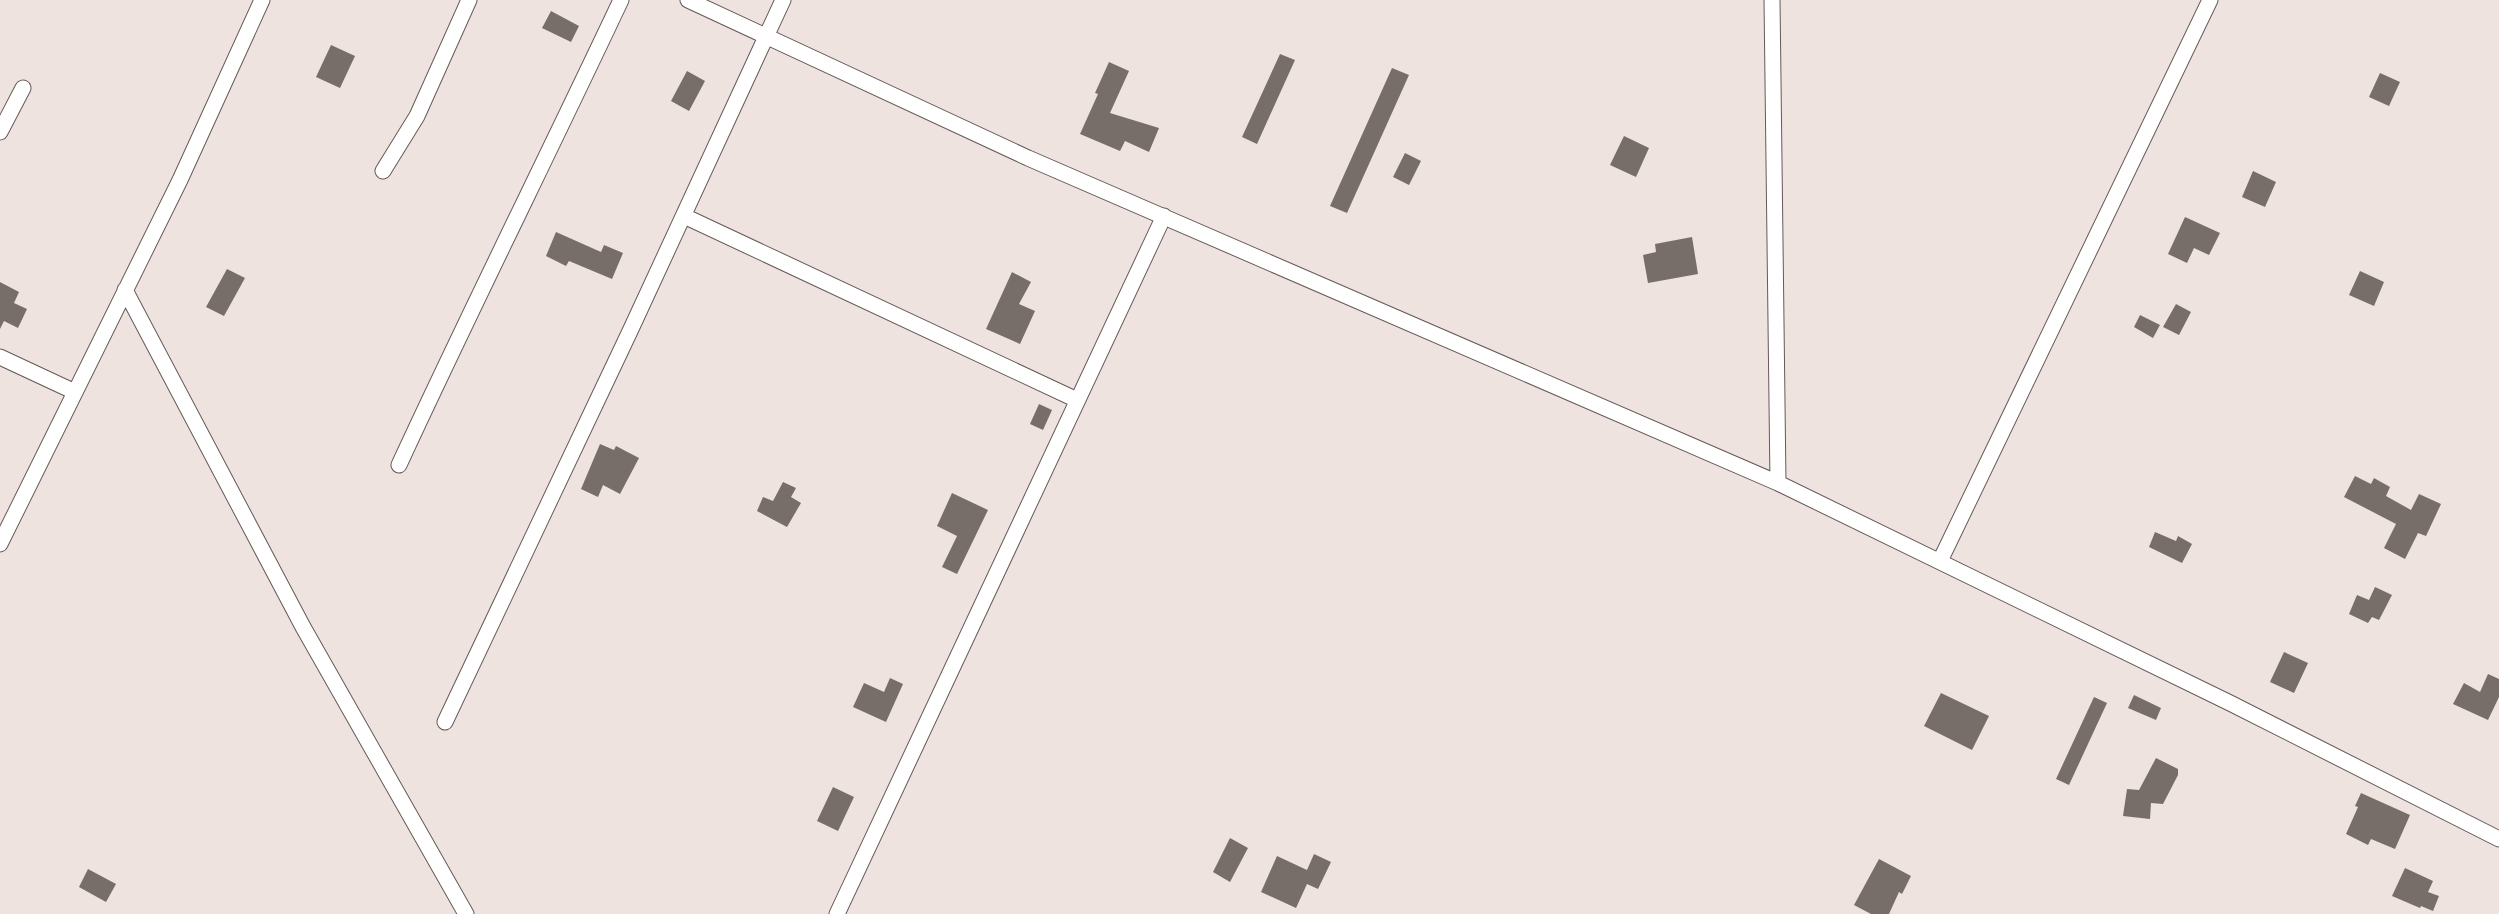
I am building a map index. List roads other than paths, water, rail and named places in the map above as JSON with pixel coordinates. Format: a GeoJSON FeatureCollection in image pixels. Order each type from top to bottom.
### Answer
{"type":"FeatureCollection","features":[{"type":"Feature","properties":{"kind":"street"},"geometry":{"type":"LineString","coordinates":[[0,544],[180,180],[262,0]]}},
{"type":"Feature","properties":{"kind":"street"},"geometry":{"type":"LineString","coordinates":[[383,171],[417,116],[469,0]]}},
{"type":"Feature","properties":{"kind":"street"},"geometry":{"type":"LineString","coordinates":[[399,465],[466,319],[553,144],[621,0]]}},
{"type":"Feature","properties":{"kind":"street"},"geometry":{"type":"LineString","coordinates":[[688,0],[1028,158],[1778,483],[2230,703],[2499,838]]}},
{"type":"Feature","properties":{"kind":"street"},"geometry":{"type":"LineString","coordinates":[[445,722],[684,216],[783,0]]}},
{"type":"Feature","properties":{"kind":"street"},"geometry":{"type":"LineString","coordinates":[[1772,0],[1778,483]]}},
{"type":"Feature","properties":{"kind":"street"},"geometry":{"type":"LineString","coordinates":[[1940,561],[2210,0]]}},
{"type":"Feature","properties":{"kind":"street"},"geometry":{"type":"LineString","coordinates":[[0,132],[23,88]]}},
{"type":"Feature","properties":{"kind":"street"},"geometry":{"type":"LineString","coordinates":[[684,216],[1078,400]]}},
{"type":"Feature","properties":{"kind":"street"},"geometry":{"type":"LineString","coordinates":[[837,914],[1164,216]]}},
{"type":"Feature","properties":{"kind":"street"},"geometry":{"type":"LineString","coordinates":[[125,290],[303,627],[466,914]]}},
{"type":"Feature","properties":{"kind":"street"},"geometry":{"type":"LineString","coordinates":[[0,357],[75,392]]}}]}
